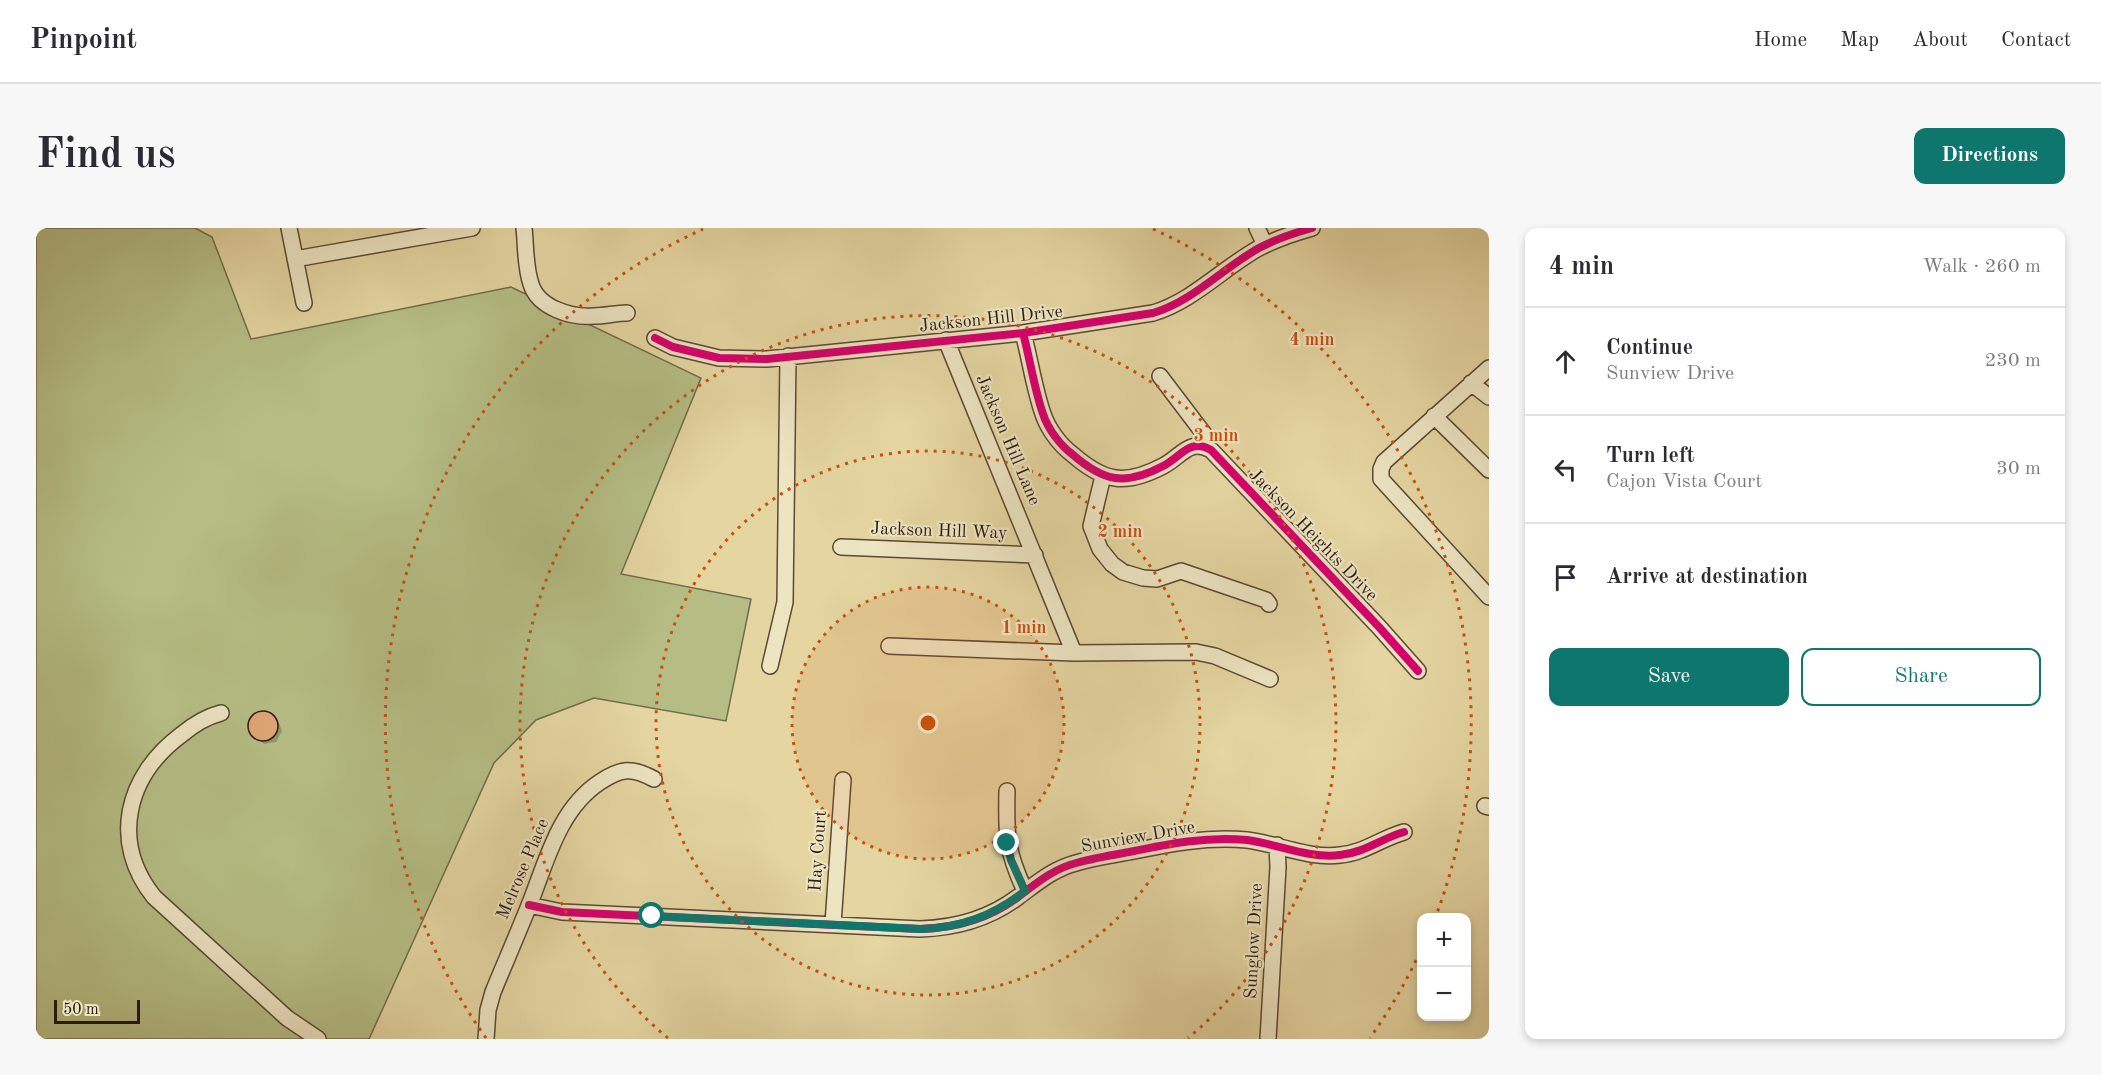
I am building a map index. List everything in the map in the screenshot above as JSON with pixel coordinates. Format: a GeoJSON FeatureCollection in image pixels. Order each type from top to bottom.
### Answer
{"type":"FeatureCollection","features":[{"type":"Feature","properties":{"kind":"street"},"geometry":{"type":"LineString","coordinates":[[289,228],[304,303]]}},
{"type":"Feature","properties":{"kind":"street"},"geometry":{"type":"LineString","coordinates":[[295,259],[472,228]]}},
{"type":"Feature","properties":{"kind":"street"},"geometry":{"type":"LineString","coordinates":[[524,228],[531,287],[540,300],[553,308],[571,314],[594,317],[627,312]]}},
{"type":"Feature","properties":{"kind":"street"},"geometry":{"type":"LineString","coordinates":[[1257,228],[1265,245]]}},
{"type":"Feature","properties":{"kind":"street","name":"Jackson Hill Drive"},"geometry":{"type":"LineString","coordinates":[[655,338],[673,347],[719,358],[767,359],[1023,333],[1153,313],[1170,308],[1265,245],[1312,228]]}},
{"type":"Feature","properties":{"kind":"street"},"geometry":{"type":"LineString","coordinates":[[1023,333],[1043,416],[1062,446],[1090,470],[1103,476],[1123,479],[1143,476],[1166,465],[1190,447],[1202,445],[1204,434],[1160,376]]}},
{"type":"Feature","properties":{"kind":"street","name":"Jackson Hill Lane"},"geometry":{"type":"LineString","coordinates":[[946,340],[1074,653]]}},
{"type":"Feature","properties":{"kind":"street"},"geometry":{"type":"LineString","coordinates":[[770,666],[785,602],[788,357]]}},
{"type":"Feature","properties":{"kind":"street"},"geometry":{"type":"LineString","coordinates":[[1489,368],[1384,462],[1381,469],[1381,479],[1489,597]]}},
{"type":"Feature","properties":{"kind":"street"},"geometry":{"type":"LineString","coordinates":[[1471,383],[1489,397]]}},
{"type":"Feature","properties":{"kind":"street"},"geometry":{"type":"LineString","coordinates":[[1434,416],[1489,470]]}},
{"type":"Feature","properties":{"kind":"street","name":"Jackson Heights Drive"},"geometry":{"type":"LineString","coordinates":[[1202,445],[1211,450],[1418,671]]}},
{"type":"Feature","properties":{"kind":"street"},"geometry":{"type":"LineString","coordinates":[[1103,476],[1091,526],[1100,549],[1112,564],[1123,572],[1143,578],[1157,579],[1181,571],[1266,600],[1269,604]]}},
{"type":"Feature","properties":{"kind":"street","name":"Jackson Hill Way"},"geometry":{"type":"LineString","coordinates":[[841,547],[1035,555]]}},
{"type":"Feature","properties":{"kind":"street"},"geometry":{"type":"LineString","coordinates":[[889,646],[1074,653],[1196,652],[1215,656],[1270,679]]}},
{"type":"Feature","properties":{"kind":"street"},"geometry":{"type":"LineString","coordinates":[[221,712],[204,719],[174,740],[153,761],[144,774],[134,795],[129,820],[130,846],[135,868],[154,897],[184,926],[287,1018],[318,1039]]}},
{"type":"Feature","properties":{"kind":"street","name":"Melrose Place"},"geometry":{"type":"LineString","coordinates":[[486,1039],[488,1010],[493,992],[559,829],[574,805],[592,787],[620,771],[642,772],[654,779]]}},
{"type":"Feature","properties":{"kind":"street","name":"Hay Court"},"geometry":{"type":"LineString","coordinates":[[833,924],[843,780]]}},
{"type":"Feature","properties":{"kind":"street"},"geometry":{"type":"LineString","coordinates":[[1007,791],[1007,843],[1011,860],[1025,891]]}},
{"type":"Feature","properties":{"kind":"street","name":"Sunview Drive"},"geometry":{"type":"LineString","coordinates":[[529,905],[562,912],[920,929],[953,926],[990,914],[1050,874],[1075,863],[1167,844],[1231,839],[1277,845],[1310,854],[1338,855],[1362,850],[1404,832]]}},
{"type":"Feature","properties":{"kind":"street","name":"Sunglow Drive"},"geometry":{"type":"LineString","coordinates":[[1268,1039],[1278,867],[1277,845]]}},
{"type":"Feature","properties":{"kind":"green space"},"geometry":{"type":"Polygon","coordinates":[[[36,228],[195,228],[212,237],[251,339],[511,287],[701,378],[621,574],[751,599],[726,721],[594,698],[536,720],[494,763],[369,1039],[36,1039],[36,228]]]}},
{"type":"Feature","properties":{"kind":"building"},"geometry":{"type":"Polygon","coordinates":[[[263,711],[274,715],[278,726],[274,737],[263,741],[252,737],[248,726],[252,715],[263,711]]]}},
{"type":"Feature","properties":{"kind":"cycle path"},"geometry":{"type":"LineString","coordinates":[[655,338],[673,347],[719,358],[767,359],[1023,333],[1153,313],[1181,301],[1259,248],[1285,236],[1312,228]]}},
{"type":"Feature","properties":{"kind":"cycle path"},"geometry":{"type":"LineString","coordinates":[[1023,333],[1045,420],[1051,431],[1068,450],[1094,470],[1115,478],[1137,477],[1163,466],[1191,447],[1197,446],[1211,450],[1418,671]]}},
{"type":"Feature","properties":{"kind":"cycle path"},"geometry":{"type":"LineString","coordinates":[[529,905],[562,912],[920,929],[946,927],[984,917],[1007,905],[1045,877],[1060,869],[1096,858],[1173,844],[1217,839],[1247,840],[1317,855],[1340,855],[1349,854],[1404,832]]}},
{"type":"Feature","properties":{"kind":"route"},"geometry":{"type":"LineString","coordinates":[[652,916],[920,929],[953,926],[973,921],[996,911],[1025,891],[1011,860],[1007,843]]}}]}
